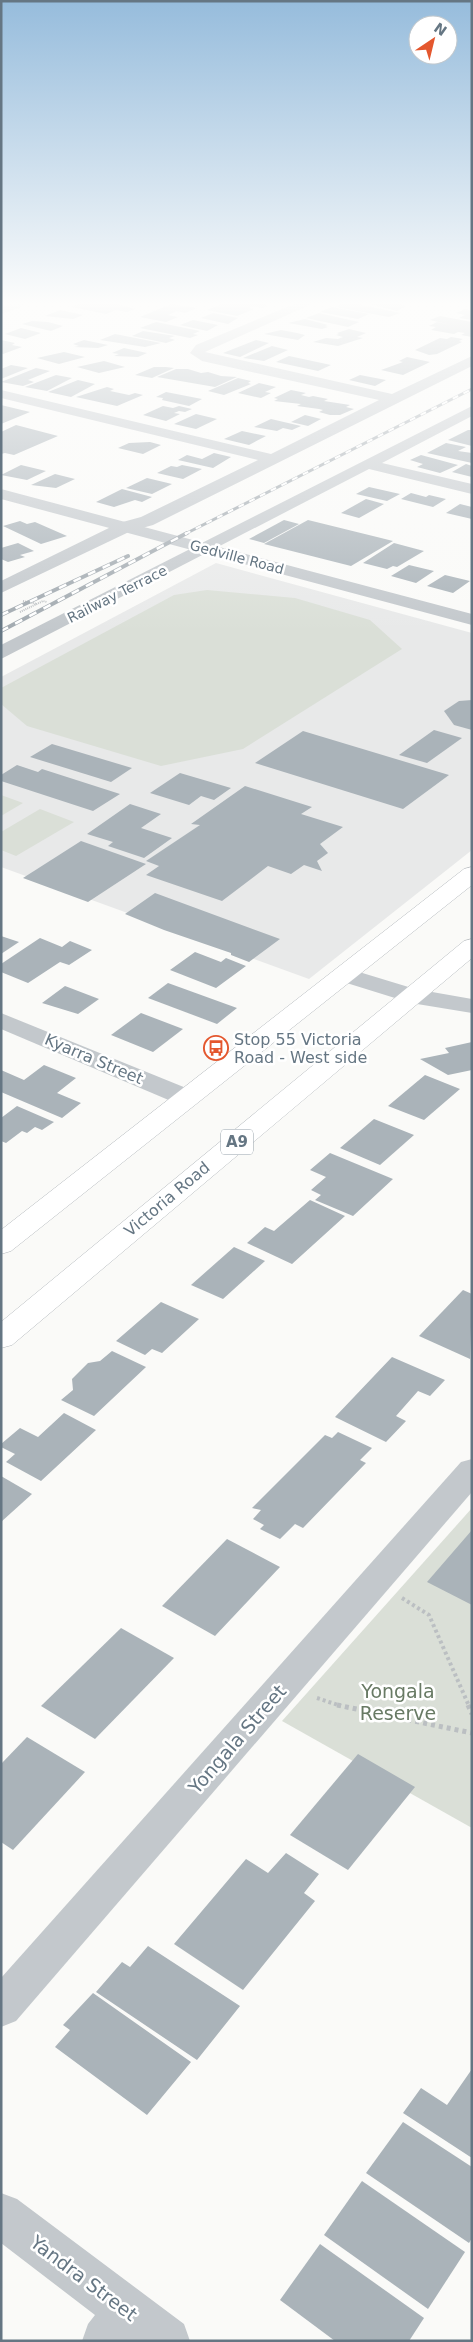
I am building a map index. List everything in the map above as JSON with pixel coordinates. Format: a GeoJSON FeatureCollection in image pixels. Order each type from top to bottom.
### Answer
{"type":"FeatureCollection","features":[{"type":"Feature","properties":{"kind":"highway"},"geometry":{"type":"LineString","coordinates":[[1,1245],[472,874]]}},
{"type":"Feature","properties":{"kind":"highway","name":"Victoria Road"},"geometry":{"type":"LineString","coordinates":[[1,1338],[472,946]]}},
{"type":"Feature","properties":{"kind":"street"},"geometry":{"type":"LineString","coordinates":[[82,413],[274,459]]}},
{"type":"Feature","properties":{"kind":"street"},"geometry":{"type":"LineString","coordinates":[[5,583],[125,527],[143,523],[365,413]]}},
{"type":"Feature","properties":{"kind":"street","name":"Railway Terrace"},"geometry":{"type":"LineString","coordinates":[[1,653],[466,413]]}},
{"type":"Feature","properties":{"kind":"street"},"geometry":{"type":"LineString","coordinates":[[367,464],[472,489]]}},
{"type":"Feature","properties":{"kind":"street","name":"Gedville Road"},"geometry":{"type":"LineString","coordinates":[[1,494],[472,620]]}},
{"type":"Feature","properties":{"kind":"street"},"geometry":{"type":"LineString","coordinates":[[346,975],[411,996],[472,1006]]}},
{"type":"Feature","properties":{"kind":"street","name":"Kyarra Street"},"geometry":{"type":"LineString","coordinates":[[1,1020],[187,1098]]}},
{"type":"Feature","properties":{"kind":"street","name":"Yongala Street"},"geometry":{"type":"LineString","coordinates":[[1,2008],[472,1470]]}},
{"type":"Feature","properties":{"kind":"street","name":"Yandra Street"},"geometry":{"type":"LineString","coordinates":[[1,2215],[116,2326],[167,2341]]}},
{"type":"Feature","properties":{"kind":"path"},"geometry":{"type":"LineString","coordinates":[[395,1594],[429,1614],[472,1714]]}},
{"type":"Feature","properties":{"kind":"path"},"geometry":{"type":"LineString","coordinates":[[315,1697],[350,1710],[472,1733]]}},
{"type":"Feature","properties":{"kind":"shaded area"},"geometry":{"type":"Polygon","coordinates":[[[216,563],[472,633],[472,850],[309,979],[1,867],[1,677],[216,563]]]}},
{"type":"Feature","properties":{"kind":"green space"},"geometry":{"type":"Polygon","coordinates":[[[207,590],[295,598],[370,620],[402,649],[243,749],[161,766],[27,726],[1,704],[1,688],[174,595],[207,590]]]}},
{"type":"Feature","properties":{"kind":"green space"},"geometry":{"type":"Polygon","coordinates":[[[1,795],[23,803],[1,816],[1,795]]]}},
{"type":"Feature","properties":{"kind":"green space"},"geometry":{"type":"Polygon","coordinates":[[[40,809],[74,822],[16,856],[1,850],[1,832],[40,809]]]}},
{"type":"Feature","properties":{"kind":"green space","name":"Yongala Reserve"},"geometry":{"type":"Polygon","coordinates":[[[472,1508],[472,1828],[282,1721],[472,1508]]]}},
{"type":"Feature","properties":{"kind":"building"},"geometry":{"type":"Polygon","coordinates":[[[1,413],[27,413],[1,424],[1,413]]]}},
{"type":"Feature","properties":{"kind":"building"},"geometry":{"type":"Polygon","coordinates":[[[147,413],[180,414],[166,421],[143,415],[147,413]]]}},
{"type":"Feature","properties":{"kind":"building"},"geometry":{"type":"Polygon","coordinates":[[[324,413],[344,413],[340,415],[324,413]]]}},
{"type":"Feature","properties":{"kind":"building"},"geometry":{"type":"Polygon","coordinates":[[[196,414],[217,419],[196,429],[174,424],[196,414]]]}},
{"type":"Feature","properties":{"kind":"building"},"geometry":{"type":"Polygon","coordinates":[[[305,415],[321,419],[308,426],[291,422],[305,415]]]}},
{"type":"Feature","properties":{"kind":"building"},"geometry":{"type":"Polygon","coordinates":[[[271,419],[301,426],[292,430],[283,428],[277,431],[254,427],[271,419]]]}},
{"type":"Feature","properties":{"kind":"building"},"geometry":{"type":"Polygon","coordinates":[[[16,425],[58,436],[14,455],[1,454],[1,432],[16,425]]]}},
{"type":"Feature","properties":{"kind":"building"},"geometry":{"type":"Polygon","coordinates":[[[468,430],[472,430],[472,446],[448,440],[468,430]]]}},
{"type":"Feature","properties":{"kind":"building"},"geometry":{"type":"Polygon","coordinates":[[[242,431],[266,436],[249,445],[224,439],[242,431]]]}},
{"type":"Feature","properties":{"kind":"building"},"geometry":{"type":"Polygon","coordinates":[[[150,442],[161,445],[143,454],[118,448],[129,443],[150,442]]]}},
{"type":"Feature","properties":{"kind":"building"},"geometry":{"type":"Polygon","coordinates":[[[446,443],[466,447],[458,451],[472,453],[472,463],[427,453],[446,443]]]}},
{"type":"Feature","properties":{"kind":"building"},"geometry":{"type":"Polygon","coordinates":[[[214,453],[231,457],[213,468],[178,460],[187,455],[202,459],[214,453]]]}},
{"type":"Feature","properties":{"kind":"building"},"geometry":{"type":"Polygon","coordinates":[[[421,455],[458,465],[440,473],[417,467],[423,464],[410,460],[421,455]]]}},
{"type":"Feature","properties":{"kind":"building"},"geometry":{"type":"Polygon","coordinates":[[[466,464],[472,466],[472,477],[452,472],[466,464]]]}},
{"type":"Feature","properties":{"kind":"building"},"geometry":{"type":"Polygon","coordinates":[[[21,465],[46,471],[27,480],[1,475],[21,465]]]}},
{"type":"Feature","properties":{"kind":"building"},"geometry":{"type":"Polygon","coordinates":[[[182,465],[202,469],[183,479],[157,473],[171,466],[177,467],[182,465]]]}},
{"type":"Feature","properties":{"kind":"building"},"geometry":{"type":"Polygon","coordinates":[[[55,474],[75,479],[56,488],[31,485],[55,474]]]}},
{"type":"Feature","properties":{"kind":"building"},"geometry":{"type":"Polygon","coordinates":[[[147,478],[172,484],[152,494],[126,488],[147,478]]]}},
{"type":"Feature","properties":{"kind":"building"},"geometry":{"type":"Polygon","coordinates":[[[369,487],[400,494],[387,501],[356,494],[369,487]]]}},
{"type":"Feature","properties":{"kind":"building"},"geometry":{"type":"Polygon","coordinates":[[[122,489],[152,497],[142,502],[135,500],[114,507],[96,502],[122,489]]]}},
{"type":"Feature","properties":{"kind":"building"},"geometry":{"type":"Polygon","coordinates":[[[411,493],[446,499],[433,507],[401,499],[411,493]]]}},
{"type":"Feature","properties":{"kind":"building"},"geometry":{"type":"Polygon","coordinates":[[[366,499],[384,504],[359,518],[341,513],[366,499]]]}},
{"type":"Feature","properties":{"kind":"building"},"geometry":{"type":"Polygon","coordinates":[[[460,504],[472,507],[472,519],[446,513],[460,504]]]}},
{"type":"Feature","properties":{"kind":"building"},"geometry":{"type":"Polygon","coordinates":[[[284,520],[299,524],[264,543],[249,539],[284,520]]]}},
{"type":"Feature","properties":{"kind":"building"},"geometry":{"type":"Polygon","coordinates":[[[308,520],[393,541],[351,566],[264,544],[308,520]]]}},
{"type":"Feature","properties":{"kind":"building"},"geometry":{"type":"Polygon","coordinates":[[[20,521],[27,524],[35,522],[67,536],[41,544],[3,526],[20,521]]]}},
{"type":"Feature","properties":{"kind":"building"},"geometry":{"type":"Polygon","coordinates":[[[18,543],[34,551],[20,555],[25,557],[8,562],[1,559],[1,548],[18,543]]]}},
{"type":"Feature","properties":{"kind":"building"},"geometry":{"type":"Polygon","coordinates":[[[394,543],[424,551],[397,567],[393,566],[387,569],[363,563],[394,543]]]}},
{"type":"Feature","properties":{"kind":"building"},"geometry":{"type":"Polygon","coordinates":[[[409,565],[434,571],[416,583],[391,576],[409,565]]]}},
{"type":"Feature","properties":{"kind":"building"},"geometry":{"type":"Polygon","coordinates":[[[445,575],[470,581],[453,593],[427,586],[445,575]]]}},
{"type":"Feature","properties":{"kind":"building"},"geometry":{"type":"Polygon","coordinates":[[[472,700],[472,730],[454,725],[444,711],[459,701],[472,700]]]}},
{"type":"Feature","properties":{"kind":"building"},"geometry":{"type":"Polygon","coordinates":[[[434,730],[462,738],[427,763],[399,755],[434,730]]]}},
{"type":"Feature","properties":{"kind":"building"},"geometry":{"type":"Polygon","coordinates":[[[303,731],[449,775],[403,809],[255,763],[303,731]]]}},
{"type":"Feature","properties":{"kind":"building"},"geometry":{"type":"Polygon","coordinates":[[[52,744],[132,768],[111,782],[30,757],[52,744]]]}},
{"type":"Feature","properties":{"kind":"building"},"geometry":{"type":"Polygon","coordinates":[[[17,765],[38,772],[42,769],[120,794],[93,811],[1,781],[1,775],[17,765]]]}},
{"type":"Feature","properties":{"kind":"building"},"geometry":{"type":"Polygon","coordinates":[[[180,773],[231,788],[214,800],[201,796],[189,805],[150,793],[180,773]]]}},
{"type":"Feature","properties":{"kind":"building"},"geometry":{"type":"Polygon","coordinates":[[[245,786],[312,807],[301,814],[343,827],[320,844],[328,853],[317,861],[322,871],[304,865],[291,874],[268,866],[222,901],[146,875],[159,866],[146,861],[200,825],[191,824],[245,786]]]}},
{"type":"Feature","properties":{"kind":"building"},"geometry":{"type":"Polygon","coordinates":[[[130,804],[161,814],[141,828],[172,838],[144,858],[108,846],[113,842],[87,834],[130,804]]]}},
{"type":"Feature","properties":{"kind":"building"},"geometry":{"type":"Polygon","coordinates":[[[81,841],[146,864],[88,902],[23,878],[81,841]]]}},
{"type":"Feature","properties":{"kind":"building"},"geometry":{"type":"Polygon","coordinates":[[[155,893],[280,939],[249,962],[231,955],[231,953],[164,930],[125,914],[155,893]]]}},
{"type":"Feature","properties":{"kind":"building"},"geometry":{"type":"Polygon","coordinates":[[[1,936],[19,942],[1,954],[1,936]]]}},
{"type":"Feature","properties":{"kind":"building"},"geometry":{"type":"Polygon","coordinates":[[[40,938],[62,947],[70,941],[92,950],[69,965],[60,962],[28,983],[1,972],[1,964],[40,938]]]}},
{"type":"Feature","properties":{"kind":"building"},"geometry":{"type":"Polygon","coordinates":[[[195,952],[221,962],[226,958],[246,966],[216,988],[170,970],[195,952]]]}},
{"type":"Feature","properties":{"kind":"building"},"geometry":{"type":"Polygon","coordinates":[[[168,983],[237,1008],[217,1024],[148,998],[168,983]]]}},
{"type":"Feature","properties":{"kind":"building"},"geometry":{"type":"Polygon","coordinates":[[[65,986],[99,999],[78,1014],[42,1003],[65,986]]]}},
{"type":"Feature","properties":{"kind":"building"},"geometry":{"type":"Polygon","coordinates":[[[141,1013],[183,1029],[153,1052],[111,1035],[141,1013]]]}},
{"type":"Feature","properties":{"kind":"building"},"geometry":{"type":"Polygon","coordinates":[[[472,1042],[472,1070],[448,1075],[420,1059],[449,1053],[445,1048],[472,1042]]]}},
{"type":"Feature","properties":{"kind":"building"},"geometry":{"type":"Polygon","coordinates":[[[44,1065],[76,1078],[57,1093],[81,1103],[62,1118],[1,1092],[1,1070],[24,1080],[44,1065]]]}},
{"type":"Feature","properties":{"kind":"building"},"geometry":{"type":"Polygon","coordinates":[[[425,1075],[460,1089],[424,1120],[388,1106],[425,1075]]]}},
{"type":"Feature","properties":{"kind":"building"},"geometry":{"type":"Polygon","coordinates":[[[17,1106],[54,1122],[42,1130],[35,1127],[27,1133],[22,1131],[6,1143],[1,1141],[1,1118],[17,1106]]]}},
{"type":"Feature","properties":{"kind":"building"},"geometry":{"type":"Polygon","coordinates":[[[374,1119],[414,1135],[380,1165],[340,1148],[374,1119]]]}},
{"type":"Feature","properties":{"kind":"building"},"geometry":{"type":"Polygon","coordinates":[[[330,1153],[393,1179],[353,1216],[315,1200],[321,1195],[311,1190],[326,1177],[310,1170],[330,1153]]]}},
{"type":"Feature","properties":{"kind":"building"},"geometry":{"type":"Polygon","coordinates":[[[310,1200],[345,1216],[292,1264],[247,1243],[265,1227],[274,1231],[310,1200]]]}},
{"type":"Feature","properties":{"kind":"building"},"geometry":{"type":"Polygon","coordinates":[[[234,1247],[265,1261],[223,1299],[191,1285],[234,1247]]]}},
{"type":"Feature","properties":{"kind":"building"},"geometry":{"type":"Polygon","coordinates":[[[463,1290],[472,1294],[470,1359],[419,1336],[463,1290]]]}},
{"type":"Feature","properties":{"kind":"building"},"geometry":{"type":"Polygon","coordinates":[[[161,1302],[199,1319],[162,1353],[152,1349],[145,1355],[116,1341],[161,1302]]]}},
{"type":"Feature","properties":{"kind":"building"},"geometry":{"type":"Polygon","coordinates":[[[112,1351],[146,1367],[94,1416],[61,1400],[73,1390],[72,1379],[88,1363],[100,1361],[112,1351]]]}},
{"type":"Feature","properties":{"kind":"building"},"geometry":{"type":"Polygon","coordinates":[[[392,1357],[445,1380],[430,1396],[418,1391],[396,1416],[406,1421],[386,1442],[335,1417],[392,1357]]]}},
{"type":"Feature","properties":{"kind":"building"},"geometry":{"type":"Polygon","coordinates":[[[64,1413],[96,1430],[41,1481],[6,1462],[15,1454],[1,1447],[1,1444],[20,1428],[38,1437],[64,1413]]]}},
{"type":"Feature","properties":{"kind":"building"},"geometry":{"type":"Polygon","coordinates":[[[338,1432],[372,1448],[360,1460],[366,1463],[303,1528],[295,1524],[280,1539],[260,1529],[264,1525],[253,1519],[261,1510],[252,1508],[325,1435],[332,1438],[338,1432]]]}},
{"type":"Feature","properties":{"kind":"building"},"geometry":{"type":"Polygon","coordinates":[[[1,1476],[32,1494],[1,1522],[1,1476]]]}},
{"type":"Feature","properties":{"kind":"building"},"geometry":{"type":"Polygon","coordinates":[[[472,1530],[472,1605],[427,1582],[472,1530]]]}},
{"type":"Feature","properties":{"kind":"building"},"geometry":{"type":"Polygon","coordinates":[[[227,1539],[280,1567],[215,1636],[162,1606],[227,1539]]]}},
{"type":"Feature","properties":{"kind":"building"},"geometry":{"type":"Polygon","coordinates":[[[121,1628],[174,1658],[95,1739],[41,1706],[121,1628]]]}},
{"type":"Feature","properties":{"kind":"building"},"geometry":{"type":"Polygon","coordinates":[[[27,1737],[85,1772],[13,1850],[1,1842],[1,1764],[27,1737]]]}},
{"type":"Feature","properties":{"kind":"building"},"geometry":{"type":"Polygon","coordinates":[[[358,1754],[415,1787],[348,1870],[290,1835],[358,1754]]]}},
{"type":"Feature","properties":{"kind":"building"},"geometry":{"type":"Polygon","coordinates":[[[286,1853],[319,1874],[304,1893],[315,1901],[243,1990],[174,1944],[246,1859],[268,1873],[286,1853]]]}},
{"type":"Feature","properties":{"kind":"building"},"geometry":{"type":"Polygon","coordinates":[[[148,1946],[240,2006],[197,2060],[96,1992],[122,1962],[130,1967],[148,1946]]]}},
{"type":"Feature","properties":{"kind":"building"},"geometry":{"type":"Polygon","coordinates":[[[93,1993],[191,2062],[147,2115],[55,2047],[70,2030],[63,2025],[93,1993]]]}},
{"type":"Feature","properties":{"kind":"building"},"geometry":{"type":"Polygon","coordinates":[[[472,2069],[472,2158],[403,2113],[421,2088],[447,2105],[472,2069]]]}},
{"type":"Feature","properties":{"kind":"building"},"geometry":{"type":"Polygon","coordinates":[[[403,2122],[472,2167],[472,2238],[469,2243],[366,2173],[403,2122]]]}},
{"type":"Feature","properties":{"kind":"building"},"geometry":{"type":"Polygon","coordinates":[[[362,2181],[465,2252],[428,2309],[324,2235],[362,2181]]]}},
{"type":"Feature","properties":{"kind":"building"},"geometry":{"type":"Polygon","coordinates":[[[320,2244],[424,2318],[409,2341],[335,2341],[280,2300],[320,2244]]]}},
{"type":"Feature","properties":{"kind":"railway"},"geometry":{"type":"LineString","coordinates":[[185,534],[424,413]]}},
{"type":"Feature","properties":{"kind":"railway"},"geometry":{"type":"LineString","coordinates":[[1,631],[187,533]]}},
{"type":"Feature","properties":{"kind":"railway"},"geometry":{"type":"LineString","coordinates":[[1,615],[128,556]]}},
{"type":"Feature","properties":{"kind":"place","name":"Stop 55 Victoria Road - West side"},"geometry":{"type":"Point","coordinates":[216,1048]}}]}
